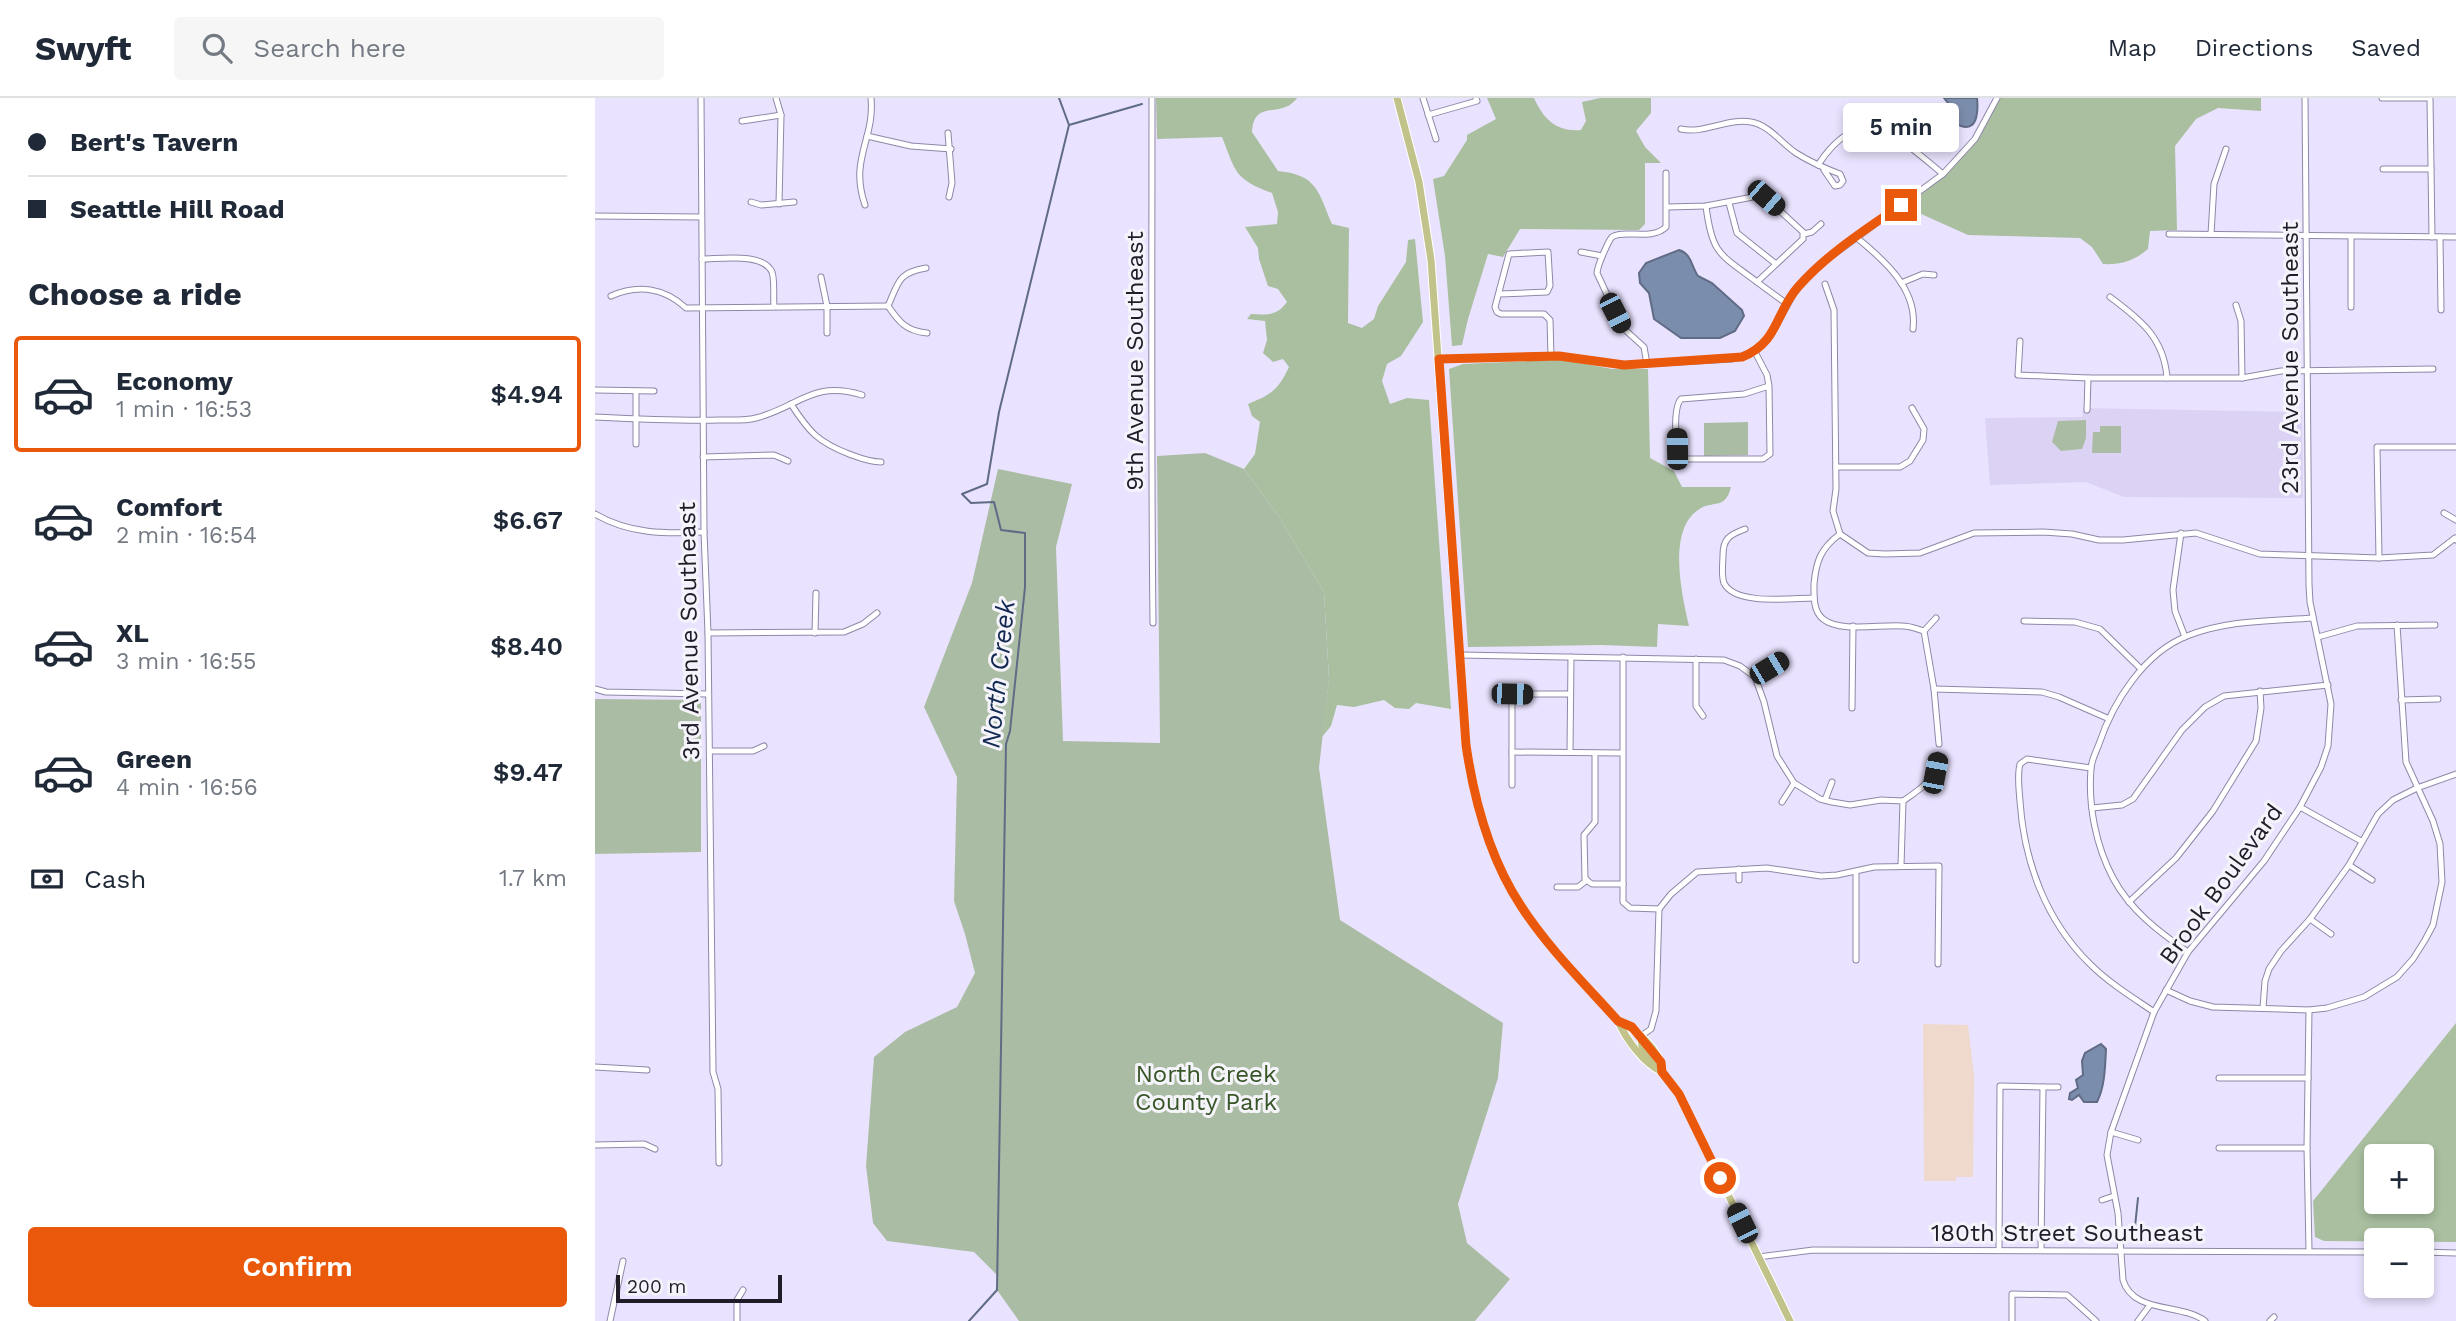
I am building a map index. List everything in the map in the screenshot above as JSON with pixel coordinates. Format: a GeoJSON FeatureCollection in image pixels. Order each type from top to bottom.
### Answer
{"type":"FeatureCollection","features":[{"type":"Feature","properties":{"kind":"main road"},"geometry":{"type":"LineString","coordinates":[[1397,98],[1419,182],[1431,260],[1470,774],[1490,841],[1520,905],[1542,935],[1618,1021],[1635,1048],[1653,1068],[1662,1072],[1679,1094],[1790,1321]]}},
{"type":"Feature","properties":{"kind":"main road"},"geometry":{"type":"LineString","coordinates":[[1618,1021],[1632,1027],[1640,1036],[1661,1062],[1662,1072]]}},
{"type":"Feature","properties":{"kind":"street","name":"3rd Avenue Southeast"},"geometry":{"type":"LineString","coordinates":[[701,98],[703,457],[708,633],[713,1072],[718,1089],[719,1163]]}},
{"type":"Feature","properties":{"kind":"street"},"geometry":{"type":"LineString","coordinates":[[776,98],[781,115],[779,204]]}},
{"type":"Feature","properties":{"kind":"street"},"geometry":{"type":"LineString","coordinates":[[865,205],[859,172],[872,111],[871,98]]}},
{"type":"Feature","properties":{"kind":"street","name":"9th Avenue Southeast"},"geometry":{"type":"LineString","coordinates":[[1152,98],[1153,284],[1150,398],[1153,623]]}},
{"type":"Feature","properties":{"kind":"street"},"geometry":{"type":"LineString","coordinates":[[1423,98],[1436,139]]}},
{"type":"Feature","properties":{"kind":"street"},"geometry":{"type":"LineString","coordinates":[[1428,115],[1477,100],[1476,98]]}},
{"type":"Feature","properties":{"kind":"street"},"geometry":{"type":"LineString","coordinates":[[1439,359],[1551,356],[1576,357],[1603,364],[1647,364],[1732,359],[1755,352],[1771,335],[1796,289],[1822,263],[1943,174],[1975,139],[1997,98]]}},
{"type":"Feature","properties":{"kind":"street","name":"23rd Avenue Southeast"},"geometry":{"type":"LineString","coordinates":[[2305,98],[2309,556],[2313,618]]}},
{"type":"Feature","properties":{"kind":"street"},"geometry":{"type":"LineString","coordinates":[[2382,98],[2430,98],[2432,237]]}},
{"type":"Feature","properties":{"kind":"street"},"geometry":{"type":"LineString","coordinates":[[742,121],[781,115]]}},
{"type":"Feature","properties":{"kind":"street"},"geometry":{"type":"LineString","coordinates":[[1681,129],[1694,132],[1749,121],[1762,125],[1795,152],[1825,170]]}},
{"type":"Feature","properties":{"kind":"street"},"geometry":{"type":"LineString","coordinates":[[1818,165],[1839,138],[1861,128],[1873,129],[1903,141],[1943,174]]}},
{"type":"Feature","properties":{"kind":"street"},"geometry":{"type":"LineString","coordinates":[[949,133],[952,183],[949,197]]}},
{"type":"Feature","properties":{"kind":"street"},"geometry":{"type":"LineString","coordinates":[[867,136],[911,146],[951,149]]}},
{"type":"Feature","properties":{"kind":"street"},"geometry":{"type":"LineString","coordinates":[[2211,234],[2214,184],[2226,149]]}},
{"type":"Feature","properties":{"kind":"street"},"geometry":{"type":"LineString","coordinates":[[2383,169],[2431,169]]}},
{"type":"Feature","properties":{"kind":"street"},"geometry":{"type":"LineString","coordinates":[[1647,364],[1644,347],[1622,327],[1597,278],[1597,268],[1614,236],[1645,235],[1664,229],[1667,224],[1666,173]]}},
{"type":"Feature","properties":{"kind":"street"},"geometry":{"type":"LineString","coordinates":[[1667,208],[1706,206],[1763,196],[1799,226],[1804,234],[1803,239],[1757,282]]}},
{"type":"Feature","properties":{"kind":"street"},"geometry":{"type":"LineString","coordinates":[[751,202],[761,205],[794,202]]}},
{"type":"Feature","properties":{"kind":"street"},"geometry":{"type":"LineString","coordinates":[[1729,203],[1737,233],[1776,264]]}},
{"type":"Feature","properties":{"kind":"street"},"geometry":{"type":"LineString","coordinates":[[1706,206],[1710,235],[1715,247],[1787,304]]}},
{"type":"Feature","properties":{"kind":"street"},"geometry":{"type":"LineString","coordinates":[[595,216],[701,218]]}},
{"type":"Feature","properties":{"kind":"street"},"geometry":{"type":"LineString","coordinates":[[1804,234],[1812,232],[1821,224]]}},
{"type":"Feature","properties":{"kind":"street"},"geometry":{"type":"LineString","coordinates":[[2169,234],[2456,237]]}},
{"type":"Feature","properties":{"kind":"street"},"geometry":{"type":"LineString","coordinates":[[1856,237],[1889,265],[1901,283],[1915,316],[1913,329]]}},
{"type":"Feature","properties":{"kind":"street"},"geometry":{"type":"LineString","coordinates":[[2351,237],[2351,307]]}},
{"type":"Feature","properties":{"kind":"street"},"geometry":{"type":"LineString","coordinates":[[2440,237],[2441,310]]}},
{"type":"Feature","properties":{"kind":"street"},"geometry":{"type":"LineString","coordinates":[[1581,252],[1602,256]]}},
{"type":"Feature","properties":{"kind":"street"},"geometry":{"type":"LineString","coordinates":[[1500,294],[1547,292],[1550,286],[1548,253],[1509,254],[1495,307],[1501,314],[1544,314],[1550,320],[1551,356]]}},
{"type":"Feature","properties":{"kind":"street"},"geometry":{"type":"LineString","coordinates":[[702,260],[753,259],[764,262],[772,273],[774,306]]}},
{"type":"Feature","properties":{"kind":"street"},"geometry":{"type":"LineString","coordinates":[[888,306],[899,281],[909,271],[926,268]]}},
{"type":"Feature","properties":{"kind":"street"},"geometry":{"type":"LineString","coordinates":[[1901,283],[1923,274],[1934,275]]}},
{"type":"Feature","properties":{"kind":"street"},"geometry":{"type":"LineString","coordinates":[[821,276],[827,306],[827,333]]}},
{"type":"Feature","properties":{"kind":"street"},"geometry":{"type":"LineString","coordinates":[[1825,284],[1834,310],[1836,467],[1833,511],[1840,534],[1868,553],[1920,553],[1974,533],[2043,532],[2072,534],[2099,540],[2196,533],[2260,554],[2379,558],[2433,555],[2455,538]]}},
{"type":"Feature","properties":{"kind":"street"},"geometry":{"type":"LineString","coordinates":[[611,296],[625,290],[659,290],[674,296],[686,307],[702,308],[888,306]]}},
{"type":"Feature","properties":{"kind":"street"},"geometry":{"type":"LineString","coordinates":[[2110,297],[2137,317],[2162,349],[2167,378]]}},
{"type":"Feature","properties":{"kind":"street"},"geometry":{"type":"LineString","coordinates":[[2236,305],[2241,321],[2242,378]]}},
{"type":"Feature","properties":{"kind":"street"},"geometry":{"type":"LineString","coordinates":[[888,306],[904,327],[912,332],[927,333]]}},
{"type":"Feature","properties":{"kind":"street"},"geometry":{"type":"LineString","coordinates":[[2020,341],[2018,375],[2242,378],[2281,371],[2433,369]]}},
{"type":"Feature","properties":{"kind":"street"},"geometry":{"type":"LineString","coordinates":[[1755,352],[1767,375],[1769,386],[1771,451],[1767,458],[1680,457],[1677,449],[1678,401],[1689,397],[1744,394],[1769,386]]}},
{"type":"Feature","properties":{"kind":"street"},"geometry":{"type":"LineString","coordinates":[[2088,378],[2088,410]]}},
{"type":"Feature","properties":{"kind":"street"},"geometry":{"type":"LineString","coordinates":[[595,390],[654,391]]}},
{"type":"Feature","properties":{"kind":"street"},"geometry":{"type":"LineString","coordinates":[[595,417],[703,421],[752,419],[791,404],[807,394],[847,390],[862,395]]}},
{"type":"Feature","properties":{"kind":"street"},"geometry":{"type":"LineString","coordinates":[[636,391],[636,444]]}},
{"type":"Feature","properties":{"kind":"street"},"geometry":{"type":"LineString","coordinates":[[791,404],[807,428],[828,446],[870,462],[881,462]]}},
{"type":"Feature","properties":{"kind":"street"},"geometry":{"type":"LineString","coordinates":[[1836,467],[1901,467],[1910,461],[1923,440],[1924,429],[1912,408]]}},
{"type":"Feature","properties":{"kind":"street"},"geometry":{"type":"LineString","coordinates":[[2379,558],[2377,447],[2456,447]]}},
{"type":"Feature","properties":{"kind":"street"},"geometry":{"type":"LineString","coordinates":[[703,457],[774,455],[789,461]]}},
{"type":"Feature","properties":{"kind":"street"},"geometry":{"type":"LineString","coordinates":[[2444,513],[2456,520]]}},
{"type":"Feature","properties":{"kind":"street"},"geometry":{"type":"LineString","coordinates":[[595,525],[597,515],[617,526],[644,532],[704,532]]}},
{"type":"Feature","properties":{"kind":"street"},"geometry":{"type":"LineString","coordinates":[[1745,529],[1730,535],[1723,543],[1722,575],[1730,590],[1746,598],[1814,598]]}},
{"type":"Feature","properties":{"kind":"street"},"geometry":{"type":"LineString","coordinates":[[2181,533],[2173,590],[2175,611],[2185,637]]}},
{"type":"Feature","properties":{"kind":"street"},"geometry":{"type":"LineString","coordinates":[[1840,534],[1828,542],[1818,557],[1814,598],[1821,618],[1829,623],[1853,626],[1900,625],[1924,631]]}},
{"type":"Feature","properties":{"kind":"street"},"geometry":{"type":"LineString","coordinates":[[815,633],[816,593]]}},
{"type":"Feature","properties":{"kind":"street"},"geometry":{"type":"LineString","coordinates":[[708,633],[844,632],[863,624],[877,613]]}},
{"type":"Feature","properties":{"kind":"street"},"geometry":{"type":"LineString","coordinates":[[1924,631],[1936,618]]}},
{"type":"Feature","properties":{"kind":"street"},"geometry":{"type":"LineString","coordinates":[[2188,952],[2157,931],[2129,902],[2104,860],[2096,836],[2092,808],[2091,768],[2107,718],[2141,669],[2185,637],[2214,627],[2243,622],[2313,618]]}},
{"type":"Feature","properties":{"kind":"street","name":"Brook Boulevard"},"geometry":{"type":"LineString","coordinates":[[2150,1305],[2126,1290],[2115,1196],[2107,1155],[2111,1132],[2154,1012],[2166,990],[2188,952],[2264,861],[2321,767],[2328,746],[2331,704],[2313,618]]}},
{"type":"Feature","properties":{"kind":"street"},"geometry":{"type":"LineString","coordinates":[[2024,621],[2075,622],[2100,629],[2141,669]]}},
{"type":"Feature","properties":{"kind":"street"},"geometry":{"type":"LineString","coordinates":[[2166,990],[2190,1001],[2213,1007],[2309,1010],[2327,1008],[2364,997],[2397,977],[2413,959],[2433,925],[2442,882],[2440,844],[2433,821],[2406,762],[2397,625]]}},
{"type":"Feature","properties":{"kind":"street"},"geometry":{"type":"LineString","coordinates":[[2318,637],[2357,626],[2435,625]]}},
{"type":"Feature","properties":{"kind":"street"},"geometry":{"type":"LineString","coordinates":[[1852,708],[1853,626]]}},
{"type":"Feature","properties":{"kind":"street"},"geometry":{"type":"LineString","coordinates":[[1924,631],[1934,689],[1939,744]]}},
{"type":"Feature","properties":{"kind":"street"},"geometry":{"type":"LineString","coordinates":[[1460,655],[1724,660],[1740,666],[1755,677],[1777,756],[1787,774],[1794,783],[1825,800],[1850,805],[1881,800],[1903,801],[1925,786],[1935,773],[1938,755]]}},
{"type":"Feature","properties":{"kind":"street"},"geometry":{"type":"LineString","coordinates":[[1570,752],[1571,657]]}},
{"type":"Feature","properties":{"kind":"street"},"geometry":{"type":"LineString","coordinates":[[1623,657],[1623,902],[1626,906],[1659,909]]}},
{"type":"Feature","properties":{"kind":"street"},"geometry":{"type":"LineString","coordinates":[[1696,659],[1696,706],[1703,716]]}},
{"type":"Feature","properties":{"kind":"street"},"geometry":{"type":"LineString","coordinates":[[1755,677],[1783,659]]}},
{"type":"Feature","properties":{"kind":"street"},"geometry":{"type":"LineString","coordinates":[[2092,808],[2122,805],[2133,799],[2182,730],[2205,707],[2224,696],[2329,685]]}},
{"type":"Feature","properties":{"kind":"street"},"geometry":{"type":"LineString","coordinates":[[595,689],[606,692],[708,694]]}},
{"type":"Feature","properties":{"kind":"street"},"geometry":{"type":"LineString","coordinates":[[1934,689],[2042,692],[2059,696],[2107,718]]}},
{"type":"Feature","properties":{"kind":"street"},"geometry":{"type":"LineString","coordinates":[[2129,902],[2176,858],[2213,811],[2256,741],[2261,708],[2260,691]]}},
{"type":"Feature","properties":{"kind":"street"},"geometry":{"type":"LineString","coordinates":[[1513,785],[1512,694],[1570,694]]}},
{"type":"Feature","properties":{"kind":"street"},"geometry":{"type":"LineString","coordinates":[[2401,701],[2438,699]]}},
{"type":"Feature","properties":{"kind":"street"},"geometry":{"type":"LineString","coordinates":[[709,751],[753,751],[764,746]]}},
{"type":"Feature","properties":{"kind":"street"},"geometry":{"type":"LineString","coordinates":[[1512,752],[1622,753]]}},
{"type":"Feature","properties":{"kind":"street"},"geometry":{"type":"LineString","coordinates":[[1595,753],[1595,822],[1584,835],[1587,880],[1591,884],[1623,884]]}},
{"type":"Feature","properties":{"kind":"street"},"geometry":{"type":"LineString","coordinates":[[2091,768],[2027,759],[2020,764],[2018,774],[2021,822],[2027,853],[2038,886],[2053,916],[2074,947],[2111,983],[2154,1012]]}},
{"type":"Feature","properties":{"kind":"street"},"geometry":{"type":"LineString","coordinates":[[2263,1009],[2265,981],[2269,969],[2349,865],[2378,814],[2393,800],[2456,774]]}},
{"type":"Feature","properties":{"kind":"street"},"geometry":{"type":"LineString","coordinates":[[1825,800],[1832,782]]}},
{"type":"Feature","properties":{"kind":"street"},"geometry":{"type":"LineString","coordinates":[[1782,802],[1794,783]]}},
{"type":"Feature","properties":{"kind":"street"},"geometry":{"type":"LineString","coordinates":[[1901,866],[1903,801]]}},
{"type":"Feature","properties":{"kind":"street"},"geometry":{"type":"LineString","coordinates":[[2299,807],[2361,841]]}},
{"type":"Feature","properties":{"kind":"street"},"geometry":{"type":"LineString","coordinates":[[2349,865],[2372,880]]}},
{"type":"Feature","properties":{"kind":"street"},"geometry":{"type":"LineString","coordinates":[[1640,1036],[1651,1028],[1656,1011],[1659,909],[1671,894],[1697,872],[1786,870],[1821,876],[1874,867],[1939,866],[1938,964]]}},
{"type":"Feature","properties":{"kind":"street"},"geometry":{"type":"LineString","coordinates":[[1739,869],[1739,880]]}},
{"type":"Feature","properties":{"kind":"street"},"geometry":{"type":"LineString","coordinates":[[1856,872],[1856,960]]}},
{"type":"Feature","properties":{"kind":"street"},"geometry":{"type":"LineString","coordinates":[[1557,887],[1578,887],[1587,880]]}},
{"type":"Feature","properties":{"kind":"street"},"geometry":{"type":"LineString","coordinates":[[2310,919],[2331,934]]}},
{"type":"Feature","properties":{"kind":"street"},"geometry":{"type":"LineString","coordinates":[[2309,1010],[2309,1251]]}},
{"type":"Feature","properties":{"kind":"street"},"geometry":{"type":"LineString","coordinates":[[595,1067],[647,1070]]}},
{"type":"Feature","properties":{"kind":"street"},"geometry":{"type":"LineString","coordinates":[[1999,1249],[2000,1076]]}},
{"type":"Feature","properties":{"kind":"street"},"geometry":{"type":"LineString","coordinates":[[2219,1078],[2308,1078]]}},
{"type":"Feature","properties":{"kind":"street"},"geometry":{"type":"LineString","coordinates":[[2000,1086],[2059,1087]]}},
{"type":"Feature","properties":{"kind":"street"},"geometry":{"type":"LineString","coordinates":[[2041,1250],[2043,1087]]}},
{"type":"Feature","properties":{"kind":"street"},"geometry":{"type":"LineString","coordinates":[[2111,1132],[2138,1140]]}},
{"type":"Feature","properties":{"kind":"street"},"geometry":{"type":"LineString","coordinates":[[595,1144],[644,1144],[655,1149]]}},
{"type":"Feature","properties":{"kind":"street"},"geometry":{"type":"LineString","coordinates":[[2219,1148],[2307,1148]]}},
{"type":"Feature","properties":{"kind":"street"},"geometry":{"type":"LineString","coordinates":[[2102,1199],[2115,1196]]}},
{"type":"Feature","properties":{"kind":"street","name":"180th Street Southeast"},"geometry":{"type":"LineString","coordinates":[[1758,1257],[1813,1250],[2364,1252]]}},
{"type":"Feature","properties":{"kind":"street"},"geometry":{"type":"LineString","coordinates":[[2434,1252],[2456,1253]]}},
{"type":"Feature","properties":{"kind":"street"},"geometry":{"type":"LineString","coordinates":[[610,1321],[624,1261]]}},
{"type":"Feature","properties":{"kind":"street"},"geometry":{"type":"LineString","coordinates":[[737,1321],[737,1300],[743,1290]]}},
{"type":"Feature","properties":{"kind":"street"},"geometry":{"type":"LineString","coordinates":[[2012,1321],[2012,1294],[2067,1295],[2096,1321]]}},
{"type":"Feature","properties":{"kind":"street"},"geometry":{"type":"LineString","coordinates":[[2138,1321],[2150,1305],[2185,1312],[2205,1321]]}},
{"type":"Feature","properties":{"kind":"shaded area"},"geometry":{"type":"Polygon","coordinates":[[[2083,408],[2302,412],[2303,498],[2124,497],[2086,482],[1990,485],[1985,418],[2082,417],[2083,408]]]}},
{"type":"Feature","properties":{"kind":"shaded area"},"geometry":{"type":"Polygon","coordinates":[[[1923,1024],[1968,1025],[1974,1076],[1973,1177],[1956,1177],[1956,1181],[1924,1181],[1923,1024]]]}},
{"type":"Feature","properties":{"kind":"green space"},"geometry":{"type":"Polygon","coordinates":[[[1156,98],[1297,98],[1288,106],[1264,111],[1256,117],[1252,132],[1278,171],[1301,176],[1309,181],[1319,194],[1332,224],[1349,228],[1348,323],[1362,328],[1374,319],[1378,306],[1406,262],[1408,240],[1415,239],[1423,322],[1401,356],[1387,364],[1382,381],[1390,404],[1407,398],[1429,400],[1451,709],[1416,703],[1409,709],[1395,708],[1384,700],[1354,707],[1337,705],[1331,726],[1322,737],[1329,678],[1324,592],[1279,517],[1244,469],[1255,454],[1260,422],[1252,416],[1248,404],[1273,391],[1289,367],[1283,359],[1273,362],[1263,353],[1267,340],[1265,321],[1247,319],[1251,314],[1275,312],[1287,302],[1278,289],[1268,286],[1258,248],[1245,227],[1277,224],[1278,212],[1272,193],[1250,183],[1238,173],[1222,137],[1157,139],[1156,98]]]}},
{"type":"Feature","properties":{"kind":"green space"},"geometry":{"type":"Polygon","coordinates":[[[1487,98],[1534,98],[1542,113],[1552,123],[1565,129],[1581,130],[1586,121],[1582,102],[1600,98],[1651,98],[1651,113],[1636,131],[1645,147],[1661,163],[1645,163],[1645,224],[1639,230],[1520,229],[1503,257],[1488,254],[1462,345],[1452,346],[1445,256],[1433,179],[1444,176],[1467,140],[1467,135],[1496,119],[1487,98]]]}},
{"type":"Feature","properties":{"kind":"green space"},"geometry":{"type":"Polygon","coordinates":[[[1997,98],[2261,98],[2261,111],[2218,108],[2196,119],[2175,146],[2177,230],[2150,231],[2148,249],[2143,253],[2127,261],[2103,264],[2092,247],[2080,238],[1968,235],[1901,205],[1943,174],[1975,139],[1997,98]]]}},
{"type":"Feature","properties":{"kind":"green space"},"geometry":{"type":"Polygon","coordinates":[[[1555,360],[1612,369],[1648,369],[1650,458],[1674,471],[1682,487],[1731,487],[1722,502],[1703,507],[1688,520],[1680,548],[1679,565],[1689,626],[1658,624],[1657,647],[1468,647],[1449,369],[1463,364],[1555,360]]]}},
{"type":"Feature","properties":{"kind":"green space"},"geometry":{"type":"Polygon","coordinates":[[[2086,420],[2086,438],[2082,449],[2061,451],[2052,442],[2058,421],[2086,420]]]}},
{"type":"Feature","properties":{"kind":"green space"},"geometry":{"type":"Polygon","coordinates":[[[1748,422],[1748,455],[1704,456],[1704,423],[1748,422]]]}},
{"type":"Feature","properties":{"kind":"green space"},"geometry":{"type":"Polygon","coordinates":[[[2100,426],[2121,426],[2121,453],[2092,453],[2093,432],[2100,432],[2100,426]]]}},
{"type":"Feature","properties":{"kind":"green space","name":"North Creek County Park"},"geometry":{"type":"Polygon","coordinates":[[[1205,453],[1244,469],[1279,517],[1324,592],[1329,679],[1319,768],[1340,920],[1503,1023],[1498,1078],[1458,1204],[1467,1243],[1510,1279],[1475,1321],[1019,1321],[997,1290],[997,1275],[974,1252],[887,1241],[873,1223],[866,1166],[874,1057],[905,1032],[957,1007],[975,973],[954,901],[957,777],[924,707],[972,583],[998,469],[1072,484],[1056,547],[1063,741],[1160,743],[1157,456],[1205,453]]]}},
{"type":"Feature","properties":{"kind":"green space"},"geometry":{"type":"Polygon","coordinates":[[[595,699],[701,700],[701,852],[595,854],[595,699]]]}},
{"type":"Feature","properties":{"kind":"green space"},"geometry":{"type":"Polygon","coordinates":[[[2456,1023],[2456,1242],[2434,1242],[2434,1228],[2364,1228],[2364,1241],[2324,1241],[2315,1237],[2313,1201],[2456,1023]]]}},
{"type":"Feature","properties":{"kind":"water"},"geometry":{"type":"Polygon","coordinates":[[[1944,98],[1977,98],[1974,122],[1967,127],[1952,121],[1949,104],[1944,98]]]}},
{"type":"Feature","properties":{"kind":"water"},"geometry":{"type":"Polygon","coordinates":[[[1679,250],[1689,257],[1698,276],[1712,283],[1742,310],[1744,316],[1735,331],[1720,338],[1681,338],[1654,319],[1649,293],[1640,283],[1639,273],[1646,263],[1679,250]]]}},
{"type":"Feature","properties":{"kind":"water"},"geometry":{"type":"Polygon","coordinates":[[[2101,1044],[2106,1049],[2103,1083],[2097,1102],[2084,1102],[2079,1095],[2069,1099],[2070,1093],[2078,1088],[2076,1080],[2083,1075],[2082,1061],[2085,1053],[2101,1044]]]}},
{"type":"Feature","properties":{"kind":"waterway","name":"North Creek"},"geometry":{"type":"LineString","coordinates":[[969,1321],[997,1290],[1006,744],[1010,731],[1025,587],[1025,533],[1001,530],[994,502],[971,503],[962,494],[987,484],[999,412],[1069,125],[1059,98]]}},
{"type":"Feature","properties":{"kind":"waterway"},"geometry":{"type":"LineString","coordinates":[[1069,125],[1142,104]]}},
{"type":"Feature","properties":{"kind":"waterway"},"geometry":{"type":"LineString","coordinates":[[2134,1236],[2138,1198]]}},
{"type":"Feature","properties":{"kind":"route"},"geometry":{"type":"LineString","coordinates":[[1720,1178],[1679,1094],[1662,1072],[1661,1062],[1632,1027],[1618,1021],[1542,935],[1520,905],[1490,841],[1474,792],[1466,745],[1439,359],[1559,356],[1624,365],[1742,357],[1764,345],[1796,289],[1822,263],[1901,205]]}}]}
